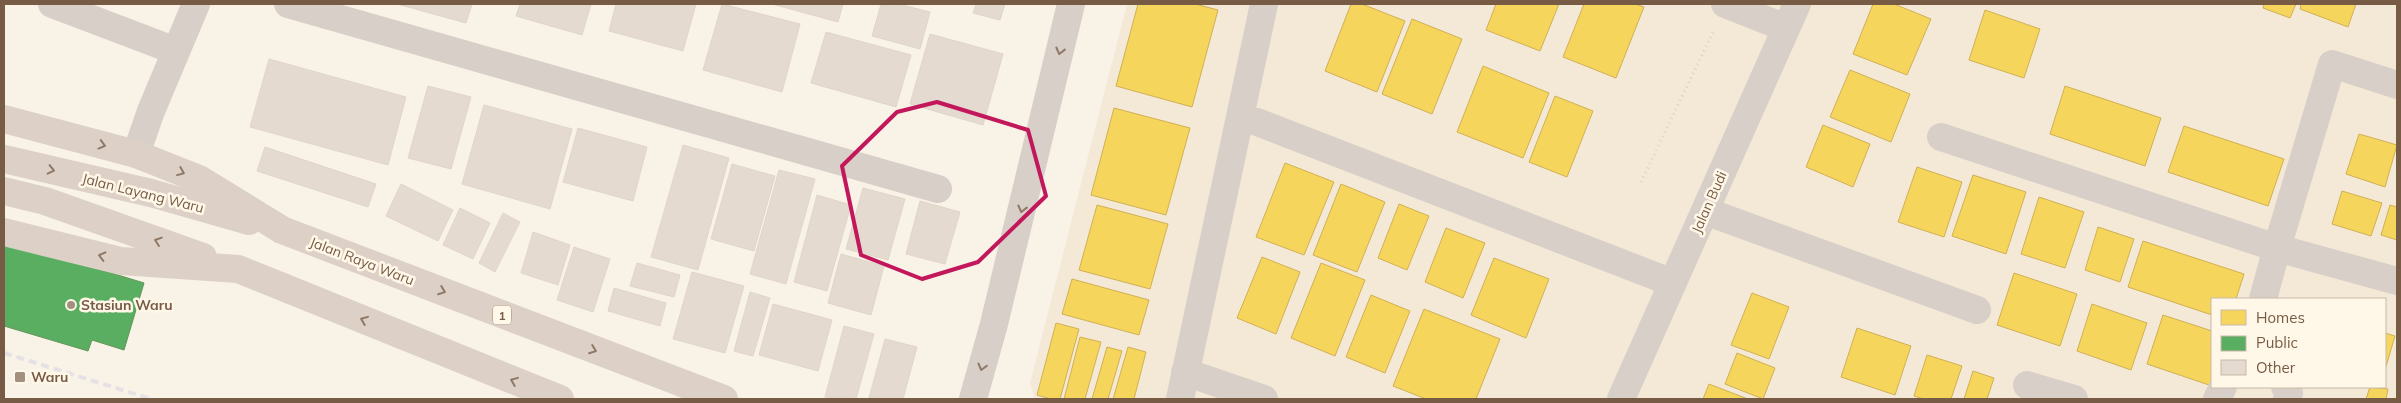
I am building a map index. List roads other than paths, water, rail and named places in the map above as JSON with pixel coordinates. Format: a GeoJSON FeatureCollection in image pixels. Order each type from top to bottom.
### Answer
{"type":"FeatureCollection","features":[{"type":"Feature","properties":{"kind":"highway","name":"Jalan Raya Waru"},"geometry":{"type":"LineString","coordinates":[[4,119],[136,154],[199,179],[282,230],[724,399]]}},
{"type":"Feature","properties":{"kind":"highway","name":"Jalan Layang Waru"},"geometry":{"type":"LineString","coordinates":[[4,159],[151,193],[282,230]]}},
{"type":"Feature","properties":{"kind":"highway"},"geometry":{"type":"LineString","coordinates":[[4,191],[45,201],[238,268],[560,399]]}},
{"type":"Feature","properties":{"kind":"highway"},"geometry":{"type":"LineString","coordinates":[[4,232],[121,260],[238,268]]}},
{"type":"Feature","properties":{"kind":"street"},"geometry":{"type":"LineString","coordinates":[[52,4],[176,51]]}},
{"type":"Feature","properties":{"kind":"street"},"geometry":{"type":"LineString","coordinates":[[136,154],[196,4]]}},
{"type":"Feature","properties":{"kind":"street"},"geometry":{"type":"LineString","coordinates":[[288,4],[938,189]]}},
{"type":"Feature","properties":{"kind":"street"},"geometry":{"type":"LineString","coordinates":[[973,399],[994,324],[1072,4]]}},
{"type":"Feature","properties":{"kind":"street"},"geometry":{"type":"LineString","coordinates":[[1180,399],[1264,4]]}},
{"type":"Feature","properties":{"kind":"street"},"geometry":{"type":"LineString","coordinates":[[1725,4],[1786,28]]}},
{"type":"Feature","properties":{"kind":"street","name":"Jalan Budi"},"geometry":{"type":"LineString","coordinates":[[1621,399],[1797,4]]}},
{"type":"Feature","properties":{"kind":"street"},"geometry":{"type":"LineString","coordinates":[[2264,298],[2277,248],[2332,64],[2397,85]]}},
{"type":"Feature","properties":{"kind":"street"},"geometry":{"type":"LineString","coordinates":[[1257,122],[1673,283]]}},
{"type":"Feature","properties":{"kind":"street"},"geometry":{"type":"LineString","coordinates":[[1941,137],[2277,248],[2397,281]]}},
{"type":"Feature","properties":{"kind":"street"},"geometry":{"type":"LineString","coordinates":[[1705,211],[1977,310]]}},
{"type":"Feature","properties":{"kind":"street"},"geometry":{"type":"LineString","coordinates":[[1186,372],[1264,399]]}},
{"type":"Feature","properties":{"kind":"street"},"geometry":{"type":"LineString","coordinates":[[2027,385],[2074,399]]}},
{"type":"Feature","properties":{"kind":"railway"},"geometry":{"type":"LineString","coordinates":[[4,353],[151,399]]}},
{"type":"Feature","properties":{"kind":"place","name":"Stasiun Waru"},"geometry":{"type":"Point","coordinates":[71,305]}},
{"type":"Feature","properties":{"kind":"place","name":"Waru"},"geometry":{"type":"Point","coordinates":[20,377]}}]}
